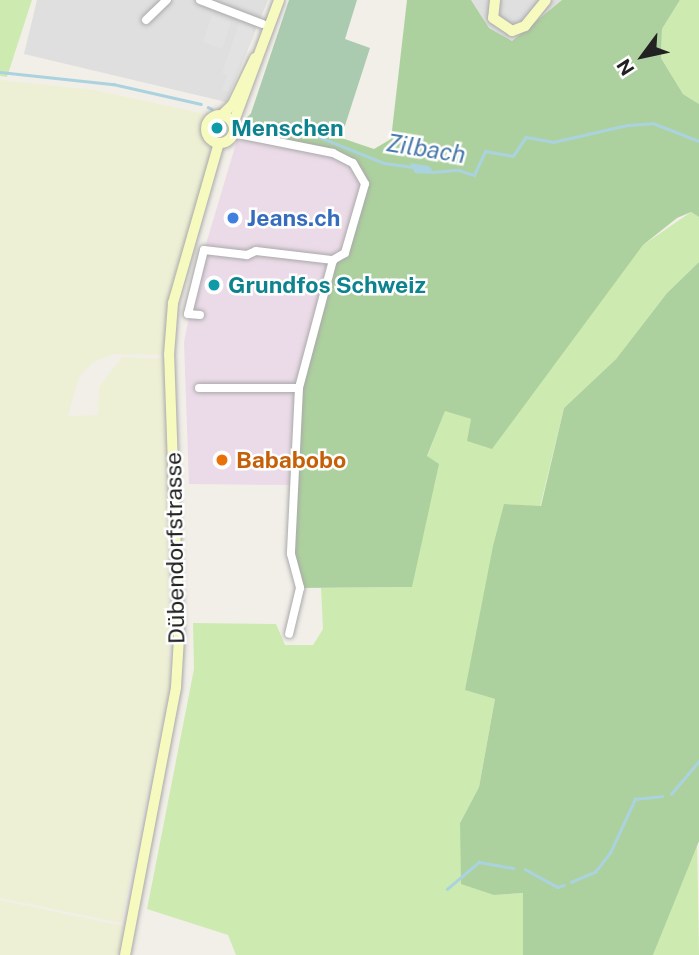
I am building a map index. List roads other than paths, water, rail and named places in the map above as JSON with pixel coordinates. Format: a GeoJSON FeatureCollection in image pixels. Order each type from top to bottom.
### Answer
{"type":"FeatureCollection","features":[{"type":"Feature","properties":{"kind":"main road","name":"Dübendorfstrasse"},"geometry":{"type":"LineString","coordinates":[[233,129],[251,83],[255,58],[272,0]]}},
{"type":"Feature","properties":{"kind":"main road","name":"Dübendorfstrasse"},"geometry":{"type":"LineString","coordinates":[[264,28],[279,0]]}},
{"type":"Feature","properties":{"kind":"main road"},"geometry":{"type":"LineString","coordinates":[[495,0],[496,22],[512,31],[525,26],[547,0]]}},
{"type":"Feature","properties":{"kind":"main road","name":"Dübendorfstrasse"},"geometry":{"type":"LineString","coordinates":[[125,955],[176,687],[179,638],[169,355],[173,303],[219,143],[209,138],[206,127],[211,118],[222,115],[233,104],[255,58]]}},
{"type":"Feature","properties":{"kind":"main road"},"geometry":{"type":"LineString","coordinates":[[219,143],[233,129],[222,115]]}},
{"type":"Feature","properties":{"kind":"street"},"geometry":{"type":"LineString","coordinates":[[146,20],[167,0]]}},
{"type":"Feature","properties":{"kind":"street"},"geometry":{"type":"LineString","coordinates":[[200,0],[264,28]]}},
{"type":"Feature","properties":{"kind":"street"},"geometry":{"type":"LineString","coordinates":[[200,315],[188,314],[204,250],[247,255],[256,250],[333,260],[345,253],[364,199],[365,184],[354,163],[334,153],[233,129]]}},
{"type":"Feature","properties":{"kind":"street"},"geometry":{"type":"LineString","coordinates":[[289,634],[300,588],[292,554],[299,388],[333,260]]}},
{"type":"Feature","properties":{"kind":"street"},"geometry":{"type":"LineString","coordinates":[[199,388],[299,388]]}},
{"type":"Feature","properties":{"kind":"water"},"geometry":{"type":"Polygon","coordinates":[[[410,163],[429,166],[435,174],[415,173],[410,163]]]}},
{"type":"Feature","properties":{"kind":"waterway","name":"Zilbach"},"geometry":{"type":"LineString","coordinates":[[0,72],[113,84],[201,104]]}},
{"type":"Feature","properties":{"kind":"waterway","name":"Zilbach"},"geometry":{"type":"LineString","coordinates":[[208,107],[212,109]]}},
{"type":"Feature","properties":{"kind":"waterway","name":"Zilbach"},"geometry":{"type":"LineString","coordinates":[[248,122],[269,132],[309,133],[384,163],[413,167]]}},
{"type":"Feature","properties":{"kind":"waterway","name":"Zilbach"},"geometry":{"type":"LineString","coordinates":[[433,172],[458,170],[474,175],[485,151],[513,156],[526,137],[553,142],[627,125],[653,123],[699,141]]}},
{"type":"Feature","properties":{"kind":"waterway"},"geometry":{"type":"LineString","coordinates":[[671,794],[699,761]]}},
{"type":"Feature","properties":{"kind":"waterway"},"geometry":{"type":"LineString","coordinates":[[571,882],[595,872],[610,853],[635,799],[662,796]]}},
{"type":"Feature","properties":{"kind":"waterway"},"geometry":{"type":"LineString","coordinates":[[447,889],[479,862],[513,868]]}},
{"type":"Feature","properties":{"kind":"waterway"},"geometry":{"type":"LineString","coordinates":[[525,869],[557,887],[564,885]]}},
{"type":"Feature","properties":{"kind":"place","name":"Menschen"},"geometry":{"type":"Point","coordinates":[217,128]}},
{"type":"Feature","properties":{"kind":"place","name":"Jeans.ch"},"geometry":{"type":"Point","coordinates":[233,218]}},
{"type":"Feature","properties":{"kind":"place","name":"Grundfos Schweiz"},"geometry":{"type":"Point","coordinates":[214,285]}},
{"type":"Feature","properties":{"kind":"place","name":"Bababobo"},"geometry":{"type":"Point","coordinates":[222,460]}}]}
